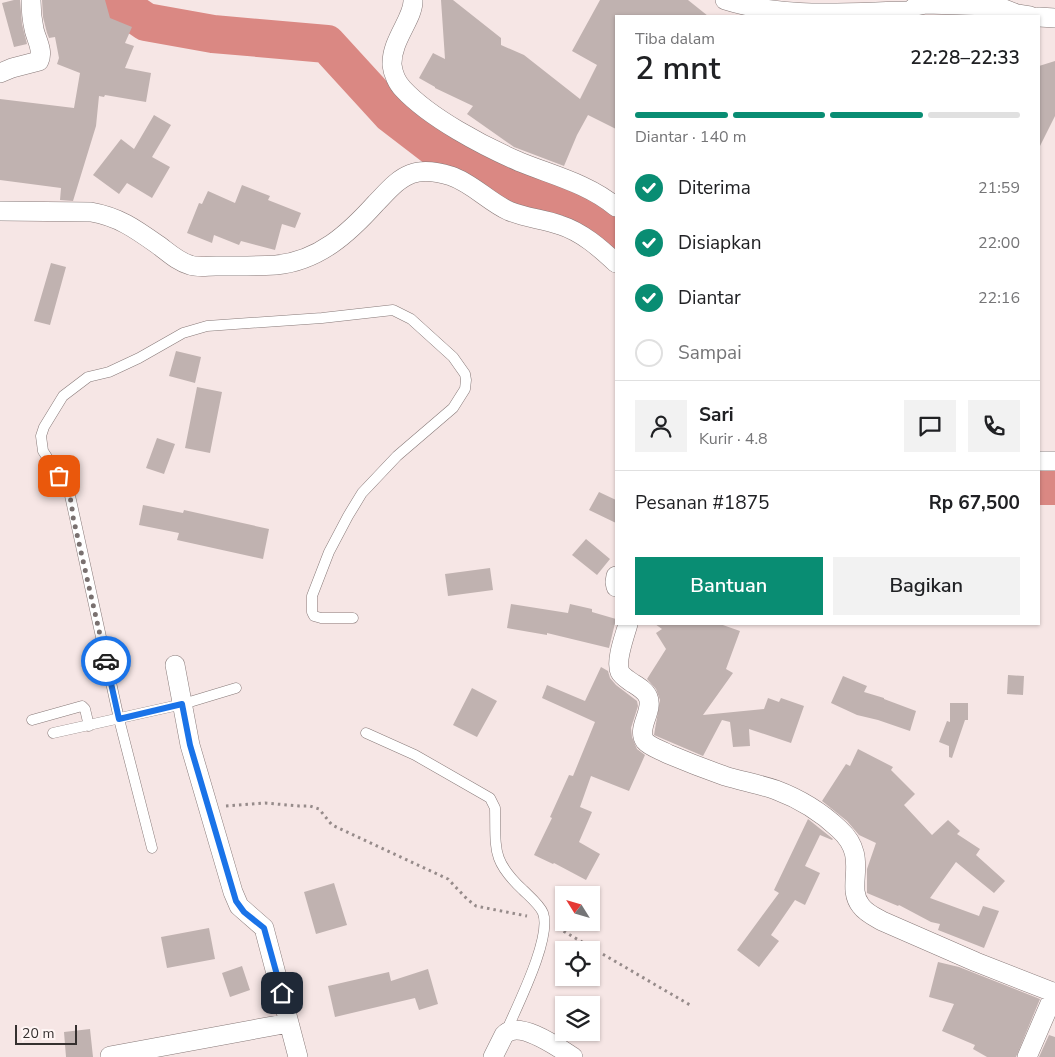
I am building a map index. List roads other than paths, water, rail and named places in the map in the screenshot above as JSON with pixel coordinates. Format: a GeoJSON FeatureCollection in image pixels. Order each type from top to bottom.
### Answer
{"type":"FeatureCollection","features":[{"type":"Feature","properties":{"kind":"street"},"geometry":{"type":"LineString","coordinates":[[0,73],[39,61],[40,59],[31,0]]}},
{"type":"Feature","properties":{"kind":"street"},"geometry":{"type":"LineString","coordinates":[[413,0],[413,6],[393,52],[392,66],[402,88],[425,108],[467,134],[519,161],[598,193],[615,206]]}},
{"type":"Feature","properties":{"kind":"street"},"geometry":{"type":"LineString","coordinates":[[726,0],[779,14],[910,11],[916,6],[926,4],[986,6],[995,2],[1017,14],[1024,15]]}},
{"type":"Feature","properties":{"kind":"street"},"geometry":{"type":"LineString","coordinates":[[1040,17],[1055,18]]}},
{"type":"Feature","properties":{"kind":"street"},"geometry":{"type":"LineString","coordinates":[[0,211],[91,212],[100,214],[128,224],[181,261],[199,267],[279,264],[308,257],[334,243],[349,231],[386,192],[406,176],[421,171],[430,171],[452,176],[510,211],[533,219],[560,225],[574,231],[615,261]]}},
{"type":"Feature","properties":{"kind":"street"},"geometry":{"type":"LineString","coordinates":[[1040,461],[1055,461]]}},
{"type":"Feature","properties":{"kind":"street"},"geometry":{"type":"LineString","coordinates":[[628,625],[619,668],[624,677],[641,689],[648,697],[649,705],[643,734],[647,743],[695,766],[797,798],[818,811],[840,830],[852,845],[857,866],[855,891],[861,906],[869,914],[976,962],[1055,992],[1026,1057]]}},
{"type":"Feature","properties":{"kind":"street"},"geometry":{"type":"LineString","coordinates":[[175,665],[190,745],[236,901],[244,912],[264,928],[298,1057]]}},
{"type":"Feature","properties":{"kind":"street"},"geometry":{"type":"LineString","coordinates":[[110,1056],[290,1023]]}},
{"type":"Feature","properties":{"kind":"street"},"geometry":{"type":"LineString","coordinates":[[493,1057],[506,1032],[514,1030],[527,1032],[546,1040],[573,1057]]}},
{"type":"Feature","properties":{"kind":"lane"},"geometry":{"type":"LineString","coordinates":[[152,848],[119,719],[69,490],[42,451],[41,436],[57,403],[74,386],[88,378],[108,372],[139,358],[182,333],[207,326],[322,318],[393,310],[411,319],[453,357],[465,374],[465,389],[453,408],[397,456],[362,493],[329,552],[312,596],[312,612],[314,616],[321,618],[353,618]]}},
{"type":"Feature","properties":{"kind":"lane"},"geometry":{"type":"LineString","coordinates":[[53,733],[182,704],[236,688]]}},
{"type":"Feature","properties":{"kind":"lane"},"geometry":{"type":"LineString","coordinates":[[32,720],[82,706],[85,709],[89,726]]}},
{"type":"Feature","properties":{"kind":"lane"},"geometry":{"type":"LineString","coordinates":[[366,733],[415,755],[490,798],[495,808],[496,853],[500,863],[542,912],[544,920],[541,947],[506,1032]]}},
{"type":"Feature","properties":{"kind":"waterway"},"geometry":{"type":"LineString","coordinates":[[114,0],[146,22],[213,34],[327,44],[391,114],[434,147],[518,190],[607,227],[615,236]]}},
{"type":"Feature","properties":{"kind":"waterway"},"geometry":{"type":"LineString","coordinates":[[1040,486],[1055,486]]}}]}
